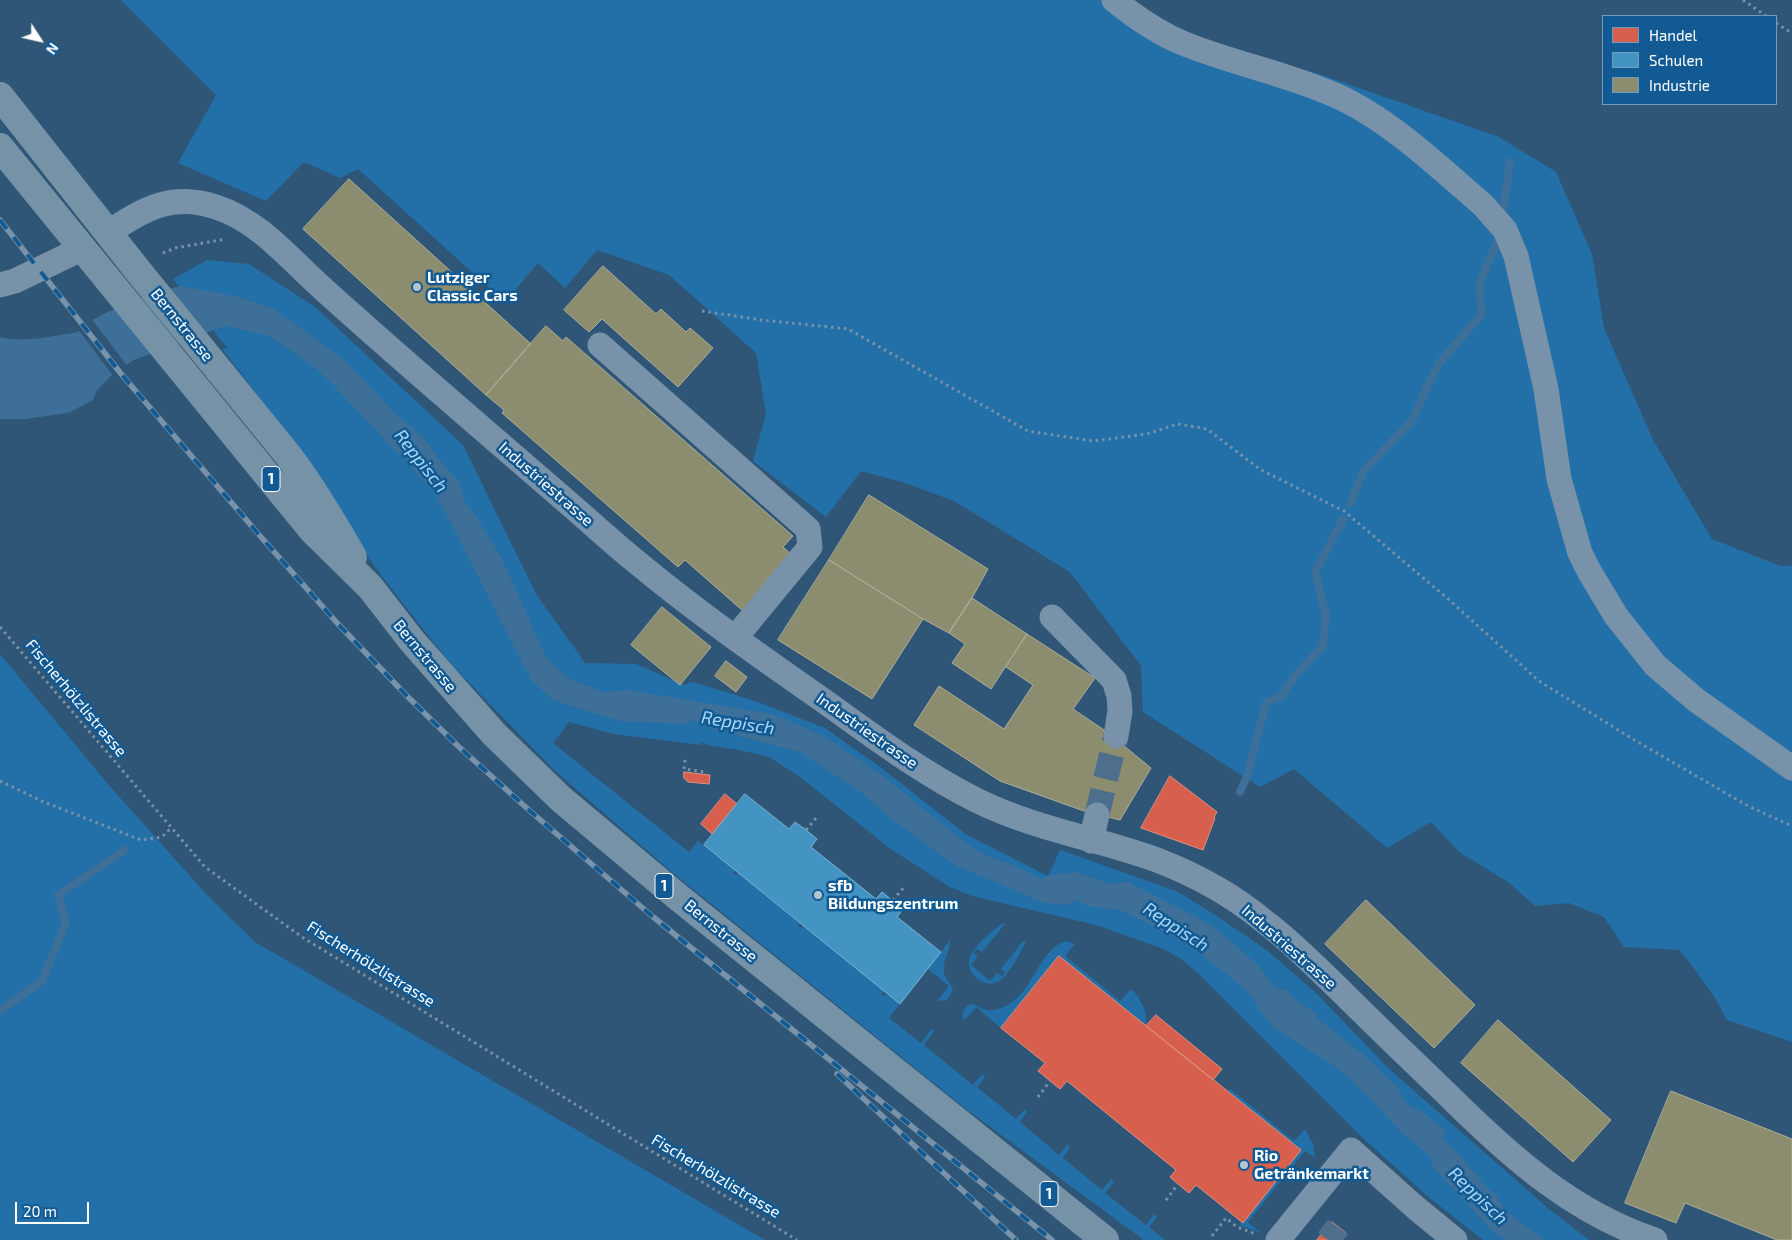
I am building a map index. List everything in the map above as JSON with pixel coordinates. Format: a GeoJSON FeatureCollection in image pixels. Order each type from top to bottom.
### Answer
{"type":"FeatureCollection","features":[{"type":"Feature","properties":{"kind":"main road","name":"Bernstrasse"},"geometry":{"type":"LineString","coordinates":[[0,96],[308,482],[370,587],[412,642],[494,734],[561,798],[678,897],[1105,1240]]}},
{"type":"Feature","properties":{"kind":"main road","name":"Bernstrasse"},"geometry":{"type":"LineString","coordinates":[[0,146],[312,530],[370,587]]}},
{"type":"Feature","properties":{"kind":"main road"},"geometry":{"type":"LineString","coordinates":[[83,248],[109,232]]}},
{"type":"Feature","properties":{"kind":"street"},"geometry":{"type":"LineString","coordinates":[[1114,0],[1152,26],[1184,44],[1317,88],[1354,105],[1385,124],[1483,205],[1496,218],[1505,230],[1516,256],[1546,389],[1559,479],[1569,517],[1588,571],[1616,616],[1656,664],[1696,700],[1792,768]]}},
{"type":"Feature","properties":{"kind":"street","name":"Industriestrasse"},"geometry":{"type":"LineString","coordinates":[[109,232],[149,208],[174,202],[202,203],[216,207],[254,226],[273,241],[321,288],[390,349],[639,564],[735,638],[938,780],[980,802],[1018,818],[1162,862],[1225,893],[1257,915],[1300,952],[1493,1138],[1539,1178],[1582,1207],[1641,1235],[1656,1240]]}},
{"type":"Feature","properties":{"kind":"street"},"geometry":{"type":"LineString","coordinates":[[0,285],[15,281],[83,248]]}},
{"type":"Feature","properties":{"kind":"street"},"geometry":{"type":"LineString","coordinates":[[600,345],[808,529],[810,547],[735,638]]}},
{"type":"Feature","properties":{"kind":"street"},"geometry":{"type":"LineString","coordinates":[[1052,617],[1114,680],[1120,711],[1116,736]]}},
{"type":"Feature","properties":{"kind":"street"},"geometry":{"type":"LineString","coordinates":[[1091,840],[1097,815]]}},
{"type":"Feature","properties":{"kind":"street"},"geometry":{"type":"LineString","coordinates":[[1269,1238],[1351,1150],[1455,1240]]}},
{"type":"Feature","properties":{"kind":"path"},"geometry":{"type":"LineString","coordinates":[[1743,0],[1765,15]]}},
{"type":"Feature","properties":{"kind":"path"},"geometry":{"type":"LineString","coordinates":[[1777,24],[1792,34]]}},
{"type":"Feature","properties":{"kind":"path"},"geometry":{"type":"LineString","coordinates":[[163,253],[175,248],[234,237]]}},
{"type":"Feature","properties":{"kind":"path"},"geometry":{"type":"LineString","coordinates":[[702,311],[762,320],[848,329],[1028,432],[1093,442],[1147,434],[1178,424],[1207,429],[1261,470],[1344,510],[1447,598],[1539,681],[1636,741],[1748,806],[1792,826]]}},
{"type":"Feature","properties":{"kind":"path","name":"Fischerhölzlistrasse"},"geometry":{"type":"LineString","coordinates":[[0,627],[205,867],[302,936],[797,1240]]}},
{"type":"Feature","properties":{"kind":"path"},"geometry":{"type":"LineString","coordinates":[[685,760],[684,769],[705,772]]}},
{"type":"Feature","properties":{"kind":"path"},"geometry":{"type":"LineString","coordinates":[[0,781],[44,802],[141,840],[162,837],[171,828]]}},
{"type":"Feature","properties":{"kind":"path"},"geometry":{"type":"LineString","coordinates":[[806,830],[817,816]]}},
{"type":"Feature","properties":{"kind":"path"},"geometry":{"type":"LineString","coordinates":[[893,900],[905,886]]}},
{"type":"Feature","properties":{"kind":"path"},"geometry":{"type":"LineString","coordinates":[[1038,1097],[1050,1081]]}},
{"type":"Feature","properties":{"kind":"path"},"geometry":{"type":"LineString","coordinates":[[1166,1200],[1178,1184]]}},
{"type":"Feature","properties":{"kind":"path"},"geometry":{"type":"LineString","coordinates":[[1212,1236],[1226,1218],[1237,1227],[1269,1238]]}},
{"type":"Feature","properties":{"kind":"shaded area"},"geometry":{"type":"Polygon","coordinates":[[[121,0],[1129,0],[1190,41],[1316,73],[1499,137],[1556,172],[1592,254],[1604,328],[1653,440],[1712,539],[1780,566],[1792,566],[1792,1042],[1727,1020],[1714,996],[1680,950],[1624,947],[1604,917],[1569,903],[1535,906],[1508,882],[1459,852],[1431,822],[1387,848],[1294,769],[1260,787],[1143,712],[1141,666],[1070,572],[954,501],[902,482],[861,471],[826,517],[753,461],[766,414],[756,353],[669,275],[597,250],[565,288],[538,263],[505,302],[358,169],[340,178],[304,162],[266,201],[178,163],[216,95],[121,0]]]}},
{"type":"Feature","properties":{"kind":"shaded area"},"geometry":{"type":"Polygon","coordinates":[[[207,260],[249,264],[315,307],[463,445],[536,594],[585,663],[636,664],[684,685],[693,682],[758,702],[825,728],[880,767],[967,835],[1048,876],[1060,850],[1176,891],[1214,914],[1269,952],[1317,994],[1388,1068],[1549,1209],[1589,1240],[1483,1240],[1426,1195],[1362,1137],[1199,974],[1180,958],[1161,948],[1096,925],[972,896],[950,887],[892,850],[800,777],[769,757],[706,745],[702,742],[701,745],[614,734],[569,722],[553,743],[689,852],[698,841],[735,870],[733,873],[736,875],[738,873],[800,923],[798,926],[801,928],[803,925],[884,991],[882,994],[884,996],[887,994],[900,1004],[889,1018],[921,1043],[931,1029],[934,1031],[924,1045],[973,1085],[982,1074],[985,1077],[977,1087],[1016,1119],[1025,1109],[1027,1112],[1020,1122],[1059,1155],[1068,1144],[1070,1147],[1063,1158],[1102,1190],[1111,1179],[1114,1182],[1105,1193],[1146,1225],[1154,1214],[1157,1217],[1149,1227],[1165,1240],[1144,1240],[970,1112],[673,873],[553,769],[451,664],[380,574],[288,435],[222,349],[227,348],[173,279],[207,260]]]}},
{"type":"Feature","properties":{"kind":"shaded area"},"geometry":{"type":"Polygon","coordinates":[[[0,654],[107,783],[207,895],[255,942],[765,1240],[0,1240],[0,654]]]}},
{"type":"Feature","properties":{"kind":"shaded area"},"geometry":{"type":"Polygon","coordinates":[[[1002,923],[1005,924],[982,952],[977,949],[974,953],[978,957],[971,965],[990,981],[997,973],[1002,976],[1005,972],[1001,969],[1024,940],[1026,942],[1007,974],[997,982],[990,984],[977,979],[972,973],[969,960],[978,945],[1002,923]]]}},
{"type":"Feature","properties":{"kind":"shaded area"},"geometry":{"type":"Polygon","coordinates":[[[950,940],[944,968],[953,990],[947,1000],[940,1001],[938,1000],[949,986],[928,969],[950,940]]]}},
{"type":"Feature","properties":{"kind":"shaded area"},"geometry":{"type":"Polygon","coordinates":[[[1066,941],[1075,944],[1065,956],[1120,1001],[1131,989],[1134,992],[1145,1011],[1145,1025],[1059,956],[1001,1028],[976,1007],[964,1021],[963,1011],[971,1004],[987,1010],[993,1010],[1007,1005],[1017,998],[1026,988],[1047,955],[1055,947],[1066,941]]]}},
{"type":"Feature","properties":{"kind":"shaded area"},"geometry":{"type":"Polygon","coordinates":[[[1230,1089],[1294,1141],[1305,1129],[1313,1144],[1315,1158],[1305,1151],[1248,1222],[1261,1233],[1239,1225],[1301,1150],[1228,1091],[1230,1089]]]}},
{"type":"Feature","properties":{"kind":"water","name":"Reppisch"},"geometry":{"type":"Polygon","coordinates":[[[181,286],[239,297],[272,308],[341,357],[399,417],[424,438],[460,483],[465,502],[476,516],[502,559],[545,655],[566,677],[603,692],[628,690],[772,714],[824,736],[883,776],[967,844],[986,855],[1042,879],[1050,875],[1077,872],[1110,884],[1128,882],[1213,926],[1257,964],[1274,986],[1287,991],[1296,1000],[1314,1012],[1318,1019],[1365,1055],[1398,1088],[1408,1105],[1423,1112],[1445,1130],[1443,1139],[1463,1158],[1469,1168],[1478,1175],[1483,1184],[1496,1195],[1506,1211],[1545,1240],[1506,1240],[1494,1233],[1433,1167],[1431,1157],[1403,1134],[1339,1069],[1271,1026],[1247,991],[1195,949],[1160,929],[1120,910],[1087,906],[1078,900],[1069,905],[1044,903],[957,866],[891,819],[862,793],[800,752],[738,736],[723,726],[717,731],[693,720],[684,724],[619,721],[553,700],[532,681],[434,491],[318,370],[269,336],[225,326],[134,360],[115,372],[97,390],[93,400],[68,413],[25,419],[0,419],[0,337],[29,339],[78,332],[95,318],[107,312],[181,286]]]}},
{"type":"Feature","properties":{"kind":"pier"},"geometry":{"type":"Polygon","coordinates":[[[91,318],[128,367],[114,377],[77,328],[81,322],[91,318]]]}},
{"type":"Feature","properties":{"kind":"building: Handel"},"geometry":{"type":"Polygon","coordinates":[[[684,772],[710,775],[709,784],[688,782],[684,778],[684,772]]]}},
{"type":"Feature","properties":{"kind":"building: Handel"},"geometry":{"type":"Polygon","coordinates":[[[1170,776],[1217,812],[1203,850],[1141,828],[1170,776]]]}},
{"type":"Feature","properties":{"kind":"building: Handel"},"geometry":{"type":"Polygon","coordinates":[[[725,794],[737,804],[712,834],[701,824],[725,794]]]}},
{"type":"Feature","properties":{"kind":"building: Handel"},"geometry":{"type":"Polygon","coordinates":[[[1059,956],[1301,1150],[1243,1223],[1196,1185],[1189,1193],[1170,1177],[1176,1170],[1067,1081],[1060,1089],[1038,1071],[1045,1063],[1001,1028],[1059,956]]]}},
{"type":"Feature","properties":{"kind":"building: Handel"},"geometry":{"type":"Polygon","coordinates":[[[1156,1015],[1222,1069],[1213,1080],[1146,1026],[1156,1015]]]}},
{"type":"Feature","properties":{"kind":"building: Handel"},"geometry":{"type":"Polygon","coordinates":[[[1332,1222],[1346,1233],[1340,1240],[1317,1240],[1332,1222]]]}},
{"type":"Feature","properties":{"kind":"building: Schulen","name":"sfb Bildungszentrum"},"geometry":{"type":"Polygon","coordinates":[[[745,794],[789,829],[795,822],[806,830],[817,839],[811,847],[876,899],[882,892],[903,909],[897,917],[941,952],[900,1004],[704,845],[745,794]]]}},
{"type":"Feature","properties":{"kind":"building: Industrie","name":"Lutziger Classic Cars"},"geometry":{"type":"Polygon","coordinates":[[[349,179],[531,344],[486,395],[303,229],[349,179]]]}},
{"type":"Feature","properties":{"kind":"building: Industrie"},"geometry":{"type":"Polygon","coordinates":[[[603,266],[656,314],[661,309],[686,332],[690,328],[713,348],[678,387],[602,319],[589,332],[564,310],[603,266]]]}},
{"type":"Feature","properties":{"kind":"building: Industrie"},"geometry":{"type":"Polygon","coordinates":[[[546,326],[563,341],[566,337],[793,536],[783,547],[792,555],[743,611],[685,560],[678,567],[502,413],[504,410],[486,395],[546,326]]]}},
{"type":"Feature","properties":{"kind":"building: Industrie"},"geometry":{"type":"Polygon","coordinates":[[[869,495],[988,569],[949,633],[923,619],[829,560],[869,495]]]}},
{"type":"Feature","properties":{"kind":"building: Industrie"},"geometry":{"type":"Polygon","coordinates":[[[829,560],[923,619],[872,699],[778,640],[829,560]]]}},
{"type":"Feature","properties":{"kind":"building: Industrie"},"geometry":{"type":"Polygon","coordinates":[[[972,598],[1027,634],[991,689],[952,663],[965,644],[949,633],[972,598]]]}},
{"type":"Feature","properties":{"kind":"building: Industrie"},"geometry":{"type":"Polygon","coordinates":[[[662,607],[711,647],[680,685],[631,645],[662,607]]]}},
{"type":"Feature","properties":{"kind":"building: Industrie"},"geometry":{"type":"Polygon","coordinates":[[[1027,634],[1095,678],[1073,709],[1107,732],[1151,768],[1120,820],[1084,811],[1000,781],[914,725],[939,686],[1004,729],[1033,685],[1006,667],[1027,634]]]}},
{"type":"Feature","properties":{"kind":"building: Industrie"},"geometry":{"type":"Polygon","coordinates":[[[726,661],[747,677],[736,692],[715,676],[726,661]]]}},
{"type":"Feature","properties":{"kind":"building: Industrie"},"geometry":{"type":"Polygon","coordinates":[[[1366,900],[1475,1005],[1434,1048],[1325,944],[1366,900]]]}},
{"type":"Feature","properties":{"kind":"building: Industrie"},"geometry":{"type":"Polygon","coordinates":[[[1498,1020],[1611,1120],[1573,1162],[1461,1063],[1498,1020]]]}},
{"type":"Feature","properties":{"kind":"building: Industrie"},"geometry":{"type":"Polygon","coordinates":[[[1671,1091],[1792,1139],[1791,1240],[1777,1240],[1685,1203],[1676,1223],[1625,1203],[1671,1091]]]}},
{"type":"Feature","properties":{"kind":"waterway"},"geometry":{"type":"LineString","coordinates":[[1503,212],[1510,162]]}},
{"type":"Feature","properties":{"kind":"waterway"},"geometry":{"type":"LineString","coordinates":[[1350,504],[1364,470],[1412,421],[1440,362],[1482,314],[1479,284],[1498,240]]}},
{"type":"Feature","properties":{"kind":"waterway"},"geometry":{"type":"LineString","coordinates":[[1240,792],[1248,774],[1266,703],[1282,696],[1296,674],[1323,646],[1326,615],[1315,572],[1343,520]]}},
{"type":"Feature","properties":{"kind":"waterway"},"geometry":{"type":"LineString","coordinates":[[0,1011],[42,981],[66,923],[58,895],[125,850]]}},
{"type":"Feature","properties":{"kind":"tunnel"},"geometry":{"type":"LineString","coordinates":[[1097,815],[1116,736]]}},
{"type":"Feature","properties":{"kind":"tunnel"},"geometry":{"type":"LineString","coordinates":[[1328,1240],[1338,1227]]}},
{"type":"Feature","properties":{"kind":"railway"},"geometry":{"type":"LineString","coordinates":[[0,220],[122,375],[261,537],[338,624],[459,747],[652,916],[1052,1240]]}},
{"type":"Feature","properties":{"kind":"railway"},"geometry":{"type":"LineString","coordinates":[[837,1074],[1016,1240]]}},
{"type":"Feature","properties":{"kind":"place","name":"Lutziger Classic Cars"},"geometry":{"type":"Point","coordinates":[417,287]}},
{"type":"Feature","properties":{"kind":"place","name":"sfb Bildungszentrum"},"geometry":{"type":"Point","coordinates":[818,895]}},
{"type":"Feature","properties":{"kind":"place","name":"Rio Getränkemarkt"},"geometry":{"type":"Point","coordinates":[1244,1165]}}]}
